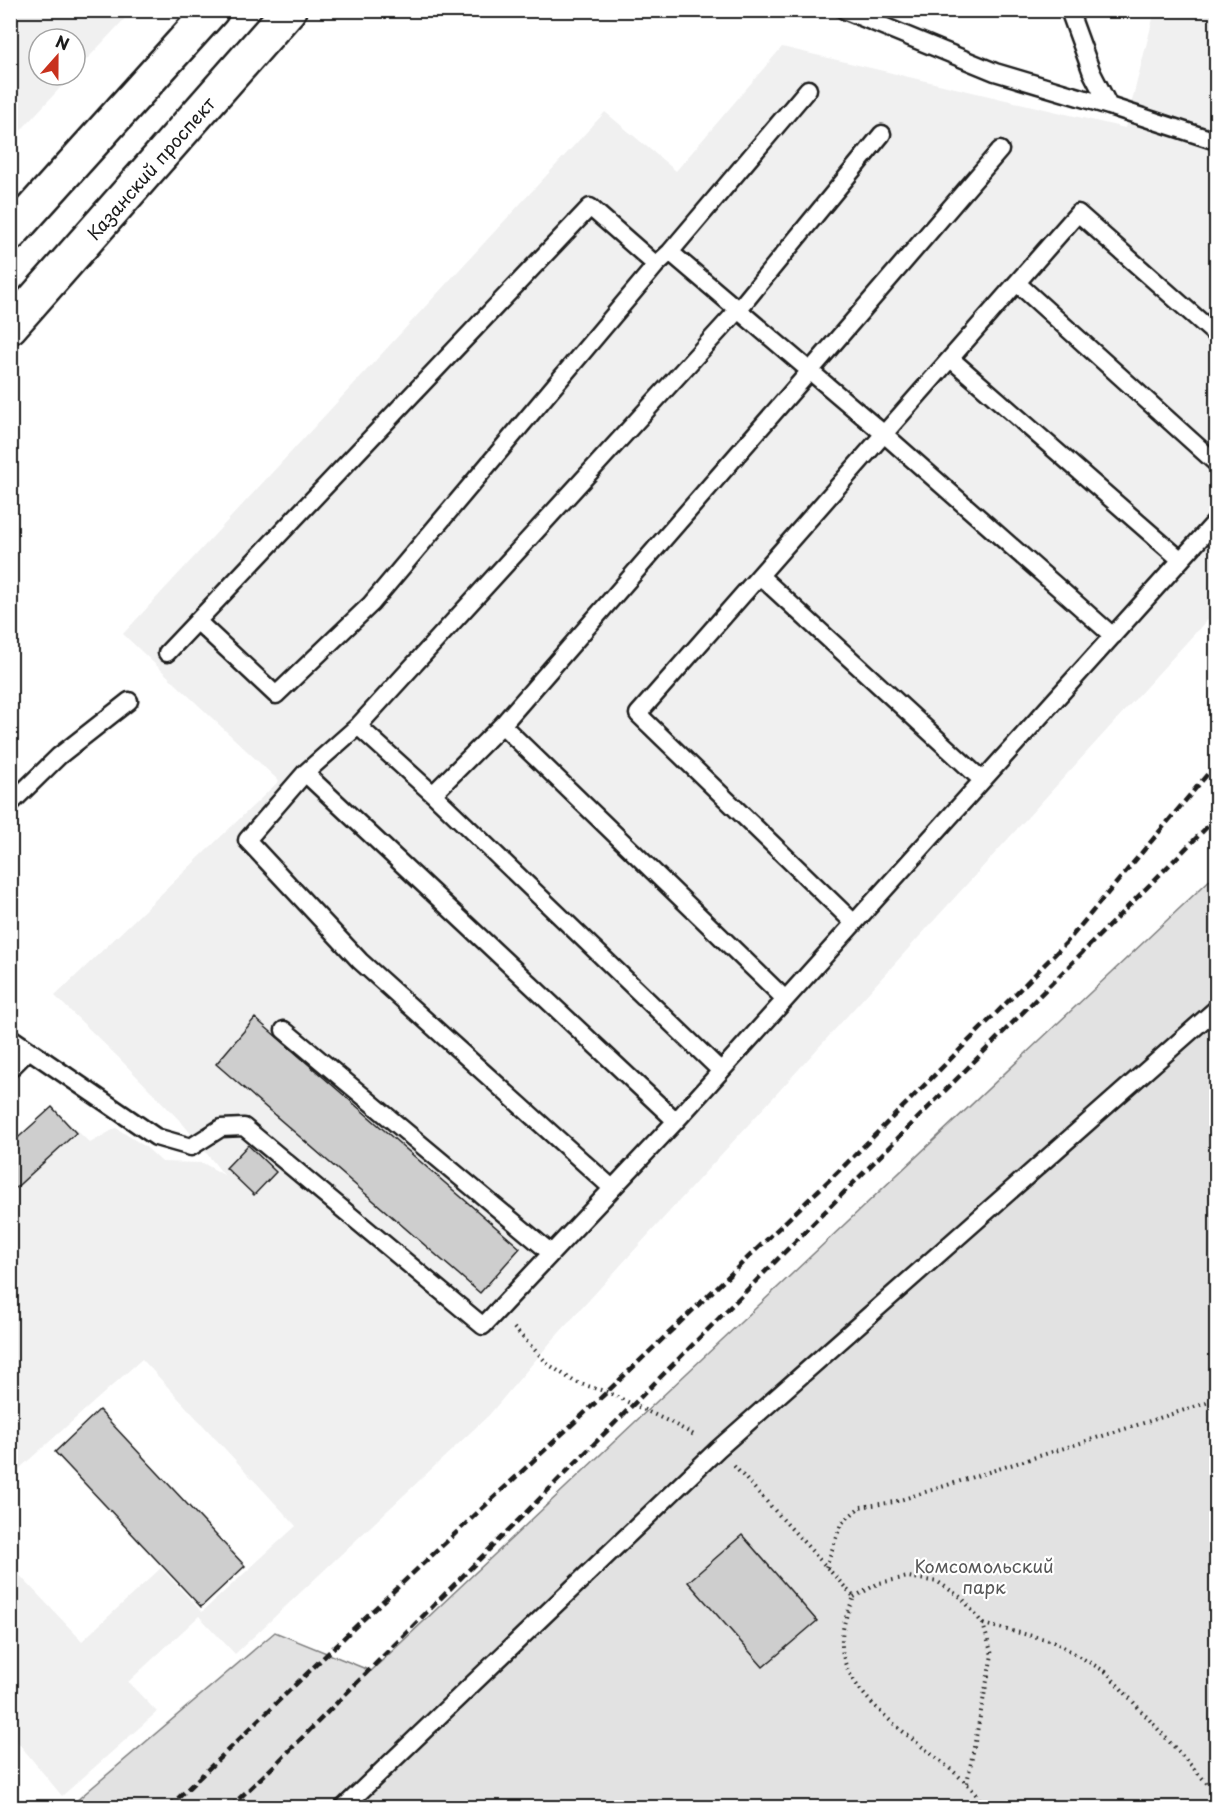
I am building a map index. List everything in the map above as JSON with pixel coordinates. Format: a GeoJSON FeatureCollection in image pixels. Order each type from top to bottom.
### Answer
{"type":"FeatureCollection","features":[{"type":"Feature","properties":{"kind":"main road"},"geometry":{"type":"LineString","coordinates":[[10,234],[212,10]]}},
{"type":"Feature","properties":{"kind":"main road","name":"Казанский проспект"},"geometry":{"type":"LineString","coordinates":[[10,327],[289,10]]}},
{"type":"Feature","properties":{"kind":"lane"},"geometry":{"type":"LineString","coordinates":[[844,10],[995,72],[1216,141]]}},
{"type":"Feature","properties":{"kind":"lane"},"geometry":{"type":"LineString","coordinates":[[1069,10],[1092,73],[1109,106]]}},
{"type":"Feature","properties":{"kind":"lane"},"geometry":{"type":"LineString","coordinates":[[197,621],[276,695],[370,604],[808,89]]}},
{"type":"Feature","properties":{"kind":"lane"},"geometry":{"type":"LineString","coordinates":[[612,1188],[360,961],[248,840],[305,773],[358,726],[738,310],[882,134]]}},
{"type":"Feature","properties":{"kind":"lane"},"geometry":{"type":"LineString","coordinates":[[433,794],[502,725],[1000,150]]}},
{"type":"Feature","properties":{"kind":"lane"},"geometry":{"type":"LineString","coordinates":[[167,653],[590,207],[657,265]]}},
{"type":"Feature","properties":{"kind":"lane"},"geometry":{"type":"LineString","coordinates":[[854,923],[638,714],[1078,213],[1216,335]]}},
{"type":"Feature","properties":{"kind":"lane"},"geometry":{"type":"LineString","coordinates":[[670,252],[884,434],[1113,636]]}},
{"type":"Feature","properties":{"kind":"lane"},"geometry":{"type":"LineString","coordinates":[[1017,283],[1216,464]]}},
{"type":"Feature","properties":{"kind":"lane"},"geometry":{"type":"LineString","coordinates":[[951,359],[1181,560]]}},
{"type":"Feature","properties":{"kind":"lane"},"geometry":{"type":"LineString","coordinates":[[10,1037],[156,1137],[191,1146],[221,1128],[244,1127],[483,1326],[676,1121],[1216,521]]}},
{"type":"Feature","properties":{"kind":"lane"},"geometry":{"type":"LineString","coordinates":[[760,576],[982,780]]}},
{"type":"Feature","properties":{"kind":"lane"},"geometry":{"type":"LineString","coordinates":[[10,804],[59,756],[129,701]]}},
{"type":"Feature","properties":{"kind":"lane"},"geometry":{"type":"LineString","coordinates":[[502,725],[785,999]]}},
{"type":"Feature","properties":{"kind":"lane"},"geometry":{"type":"LineString","coordinates":[[358,726],[433,794],[721,1071]]}},
{"type":"Feature","properties":{"kind":"lane"},"geometry":{"type":"LineString","coordinates":[[305,773],[676,1121]]}},
{"type":"Feature","properties":{"kind":"lane"},"geometry":{"type":"LineString","coordinates":[[343,1808],[718,1449],[1216,1008]]}},
{"type":"Feature","properties":{"kind":"lane"},"geometry":{"type":"LineString","coordinates":[[284,1030],[551,1253]]}},
{"type":"Feature","properties":{"kind":"lane"},"geometry":{"type":"LineString","coordinates":[[10,1069],[28,1051]]}},
{"type":"Feature","properties":{"kind":"path"},"geometry":{"type":"LineString","coordinates":[[498,1310],[548,1364],[575,1382],[616,1396],[672,1423],[718,1449],[854,1597]]}},
{"type":"Feature","properties":{"kind":"path"},"geometry":{"type":"LineString","coordinates":[[826,1567],[841,1524],[860,1507],[894,1502],[1216,1400]]}},
{"type":"Feature","properties":{"kind":"path"},"geometry":{"type":"LineString","coordinates":[[967,1783],[992,1655],[983,1624],[962,1598],[938,1582],[908,1577],[879,1583],[854,1597],[844,1621],[841,1647],[847,1669],[862,1692],[884,1715],[967,1783],[985,1808]]}},
{"type":"Feature","properties":{"kind":"path"},"geometry":{"type":"LineString","coordinates":[[983,1624],[1053,1641],[1106,1672],[1216,1793]]}},
{"type":"Feature","properties":{"kind":"shaded area"},"geometry":{"type":"Polygon","coordinates":[[[11,10],[132,11],[87,59],[87,27],[27,27],[27,87],[61,87],[11,141],[11,10]]]}},
{"type":"Feature","properties":{"kind":"shaded area"},"geometry":{"type":"Polygon","coordinates":[[[1155,11],[1216,11],[1216,610],[550,1343],[489,1415],[235,1654],[199,1616],[128,1682],[157,1712],[62,1796],[11,1734],[10,1565],[82,1641],[161,1568],[202,1612],[296,1526],[142,1359],[11,1476],[11,1177],[69,1123],[90,1143],[116,1128],[146,1147],[162,1162],[203,1163],[224,1175],[183,1124],[55,996],[279,781],[123,634],[605,112],[676,171],[782,47],[1125,128],[1155,11]]]}},
{"type":"Feature","properties":{"kind":"green space","name":"Комсомольский парк"},"geometry":{"type":"Polygon","coordinates":[[[1216,874],[1216,1807],[68,1808],[275,1632],[371,1671],[1216,874]]]}},
{"type":"Feature","properties":{"kind":"building"},"geometry":{"type":"Polygon","coordinates":[[[255,1018],[520,1248],[480,1293],[216,1064],[255,1018]]]}},
{"type":"Feature","properties":{"kind":"building"},"geometry":{"type":"Polygon","coordinates":[[[52,1107],[76,1133],[10,1193],[10,1145],[52,1107]]]}},
{"type":"Feature","properties":{"kind":"building"},"geometry":{"type":"Polygon","coordinates":[[[248,1145],[276,1172],[254,1195],[226,1168],[248,1145]]]}},
{"type":"Feature","properties":{"kind":"building"},"geometry":{"type":"Polygon","coordinates":[[[99,1410],[245,1566],[201,1607],[55,1452],[99,1410]]]}},
{"type":"Feature","properties":{"kind":"building"},"geometry":{"type":"Polygon","coordinates":[[[742,1535],[817,1621],[763,1667],[688,1582],[742,1535]]]}},
{"type":"Feature","properties":{"kind":"railway"},"geometry":{"type":"LineString","coordinates":[[168,1808],[354,1628],[607,1392],[846,1164],[1066,943],[1216,764]]}},
{"type":"Feature","properties":{"kind":"railway"},"geometry":{"type":"LineString","coordinates":[[229,1808],[277,1763],[1216,818]]}}]}
